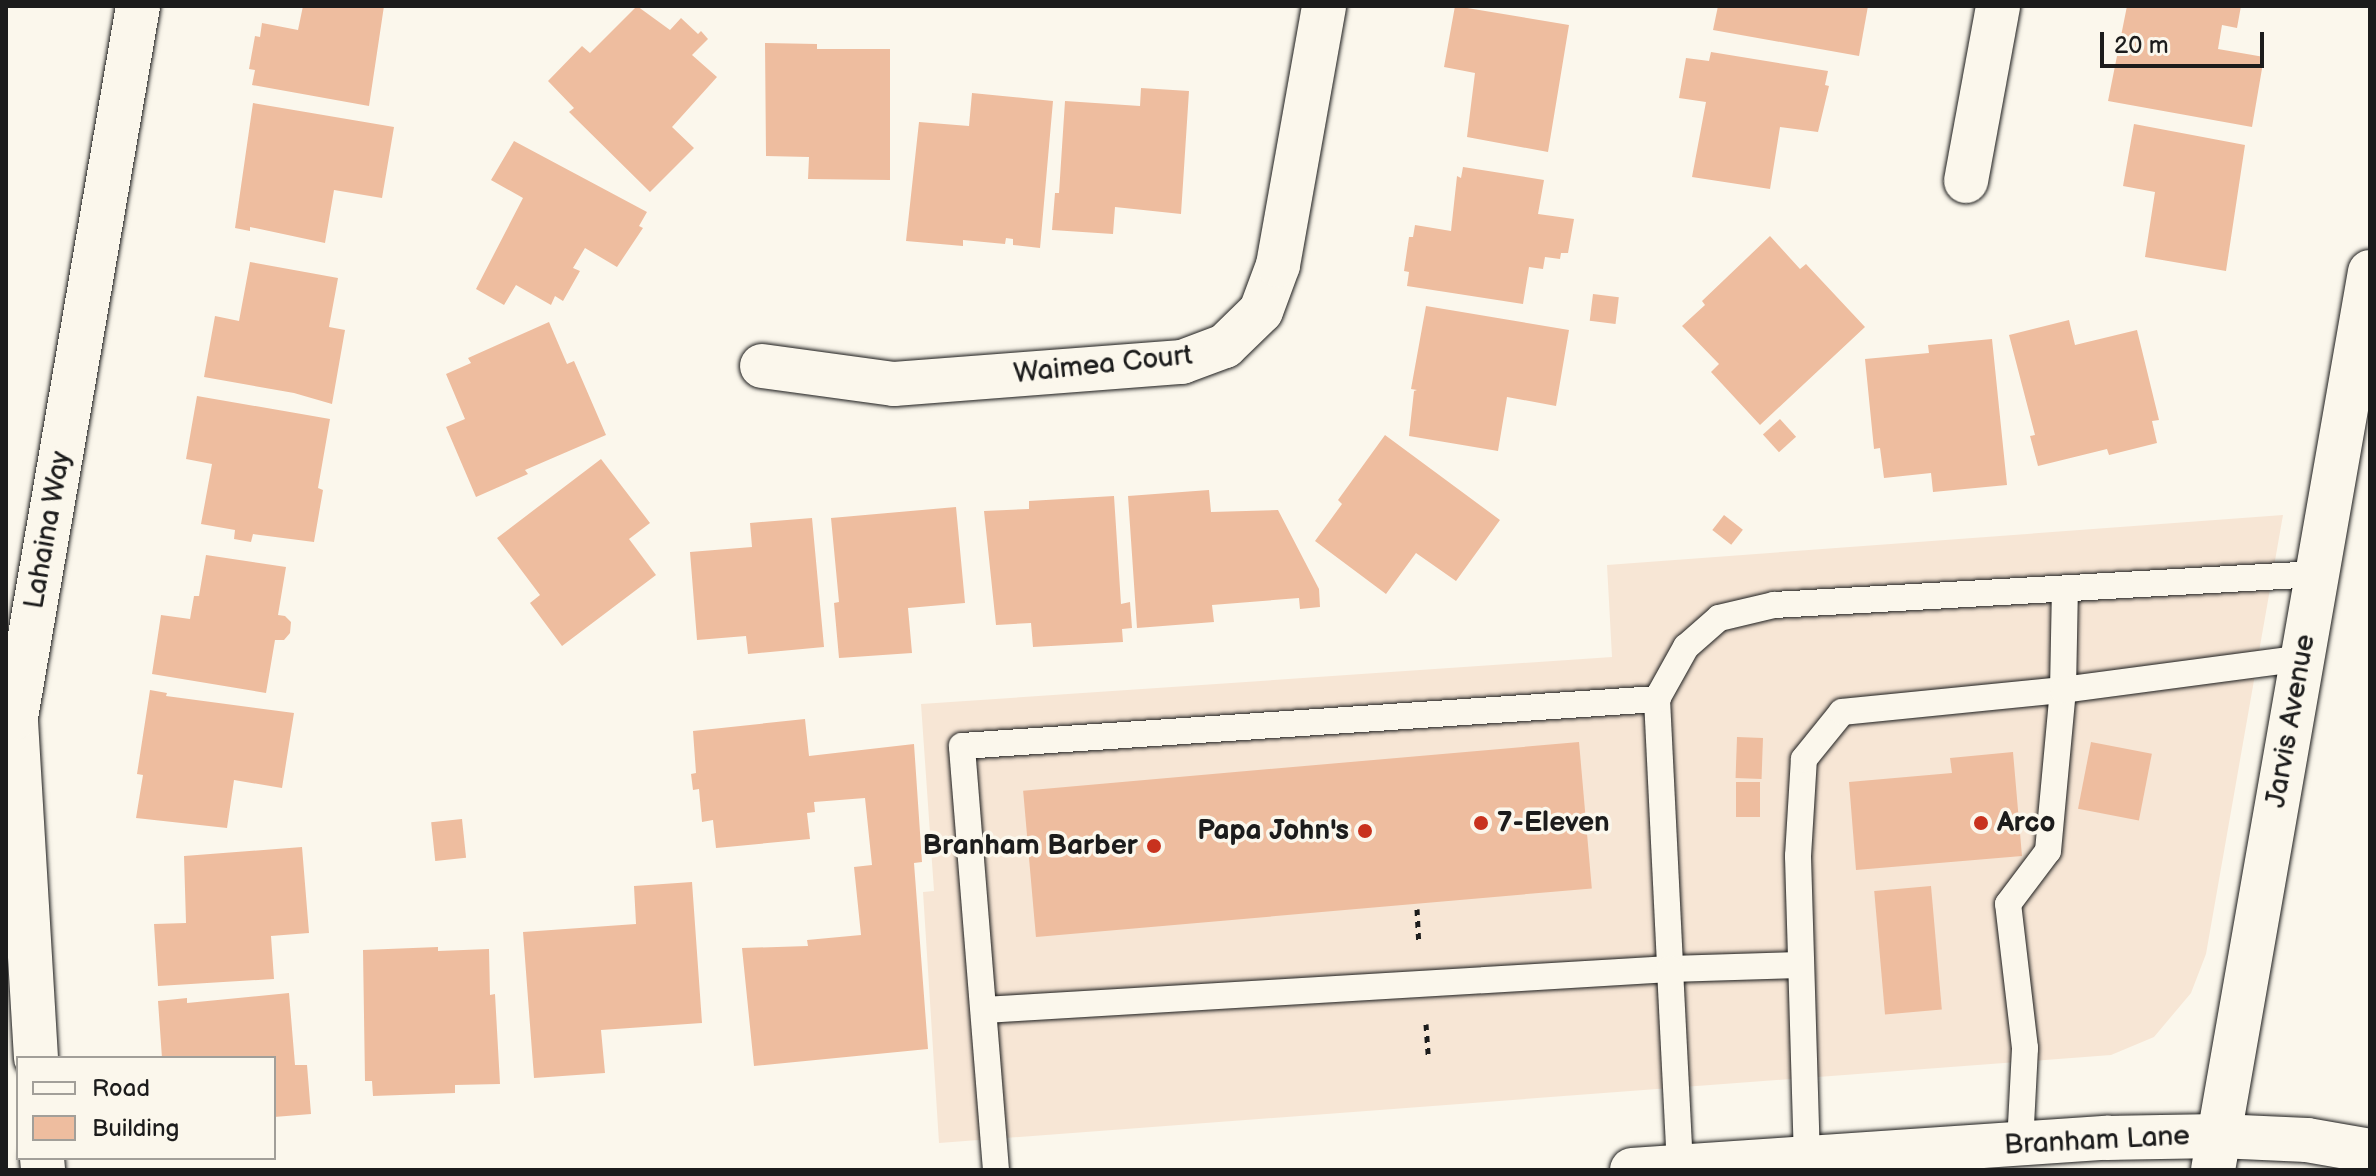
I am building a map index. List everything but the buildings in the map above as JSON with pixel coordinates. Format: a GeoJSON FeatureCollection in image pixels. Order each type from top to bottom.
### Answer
{"type":"FeatureCollection","features":[{"type":"Feature","properties":{"kind":"street","name":"Lahaina Way"},"geometry":{"type":"LineString","coordinates":[[36,1056],[16,717],[138,6]]}},
{"type":"Feature","properties":{"kind":"street","name":"Waimea Court"},"geometry":{"type":"LineString","coordinates":[[762,366],[894,384],[1182,362],[1225,346],[1261,311],[1278,265],[1324,6]]}},
{"type":"Feature","properties":{"kind":"street"},"geometry":{"type":"LineString","coordinates":[[1966,181],[1998,6]]}},
{"type":"Feature","properties":{"kind":"street","name":"Jarvis Avenue"},"geometry":{"type":"LineString","coordinates":[[2216,1153],[2370,272]]}},
{"type":"Feature","properties":{"kind":"street","name":"Branham Lane"},"geometry":{"type":"LineString","coordinates":[[1632,1170],[2020,1144],[2216,1153],[2307,1140],[2370,1151]]}},
{"type":"Feature","properties":{"kind":"lane"},"geometry":{"type":"LineString","coordinates":[[1680,1168],[1657,699],[1686,647],[1719,618],[1774,605],[2317,574]]}},
{"type":"Feature","properties":{"kind":"lane"},"geometry":{"type":"LineString","coordinates":[[2020,1144],[2025,1048],[2008,904],[2048,851],[2063,690],[2065,590]]}},
{"type":"Feature","properties":{"kind":"lane"},"geometry":{"type":"LineString","coordinates":[[1807,1160],[1798,856],[1804,759],[1842,712],[2063,690],[2303,658]]}},
{"type":"Feature","properties":{"kind":"lane"},"geometry":{"type":"LineString","coordinates":[[996,1170],[962,746],[1657,699]]}},
{"type":"Feature","properties":{"kind":"lane"},"geometry":{"type":"LineString","coordinates":[[984,1010],[1670,969],[1799,965]]}},
{"type":"Feature","properties":{"kind":"path"},"geometry":{"type":"LineString","coordinates":[[1417,909],[1419,942]]}},
{"type":"Feature","properties":{"kind":"path"},"geometry":{"type":"LineString","coordinates":[[1425,1015],[1428,1056]]}},
{"type":"Feature","properties":{"kind":"shaded area"},"geometry":{"type":"Polygon","coordinates":[[[2283,515],[2206,954],[2191,993],[2154,1037],[2111,1055],[939,1143],[923,892],[934,891],[921,704],[1612,657],[1607,565],[2283,515]]]}},
{"type":"Feature","properties":{"kind":"place","name":"7-Eleven"},"geometry":{"type":"Point","coordinates":[1481,823]}},
{"type":"Feature","properties":{"kind":"place","name":"Arco"},"geometry":{"type":"Point","coordinates":[1981,823]}},
{"type":"Feature","properties":{"kind":"place","name":"Papa John's"},"geometry":{"type":"Point","coordinates":[1365,831]}},
{"type":"Feature","properties":{"kind":"place","name":"Branham Barber"},"geometry":{"type":"Point","coordinates":[1154,846]}}]}
